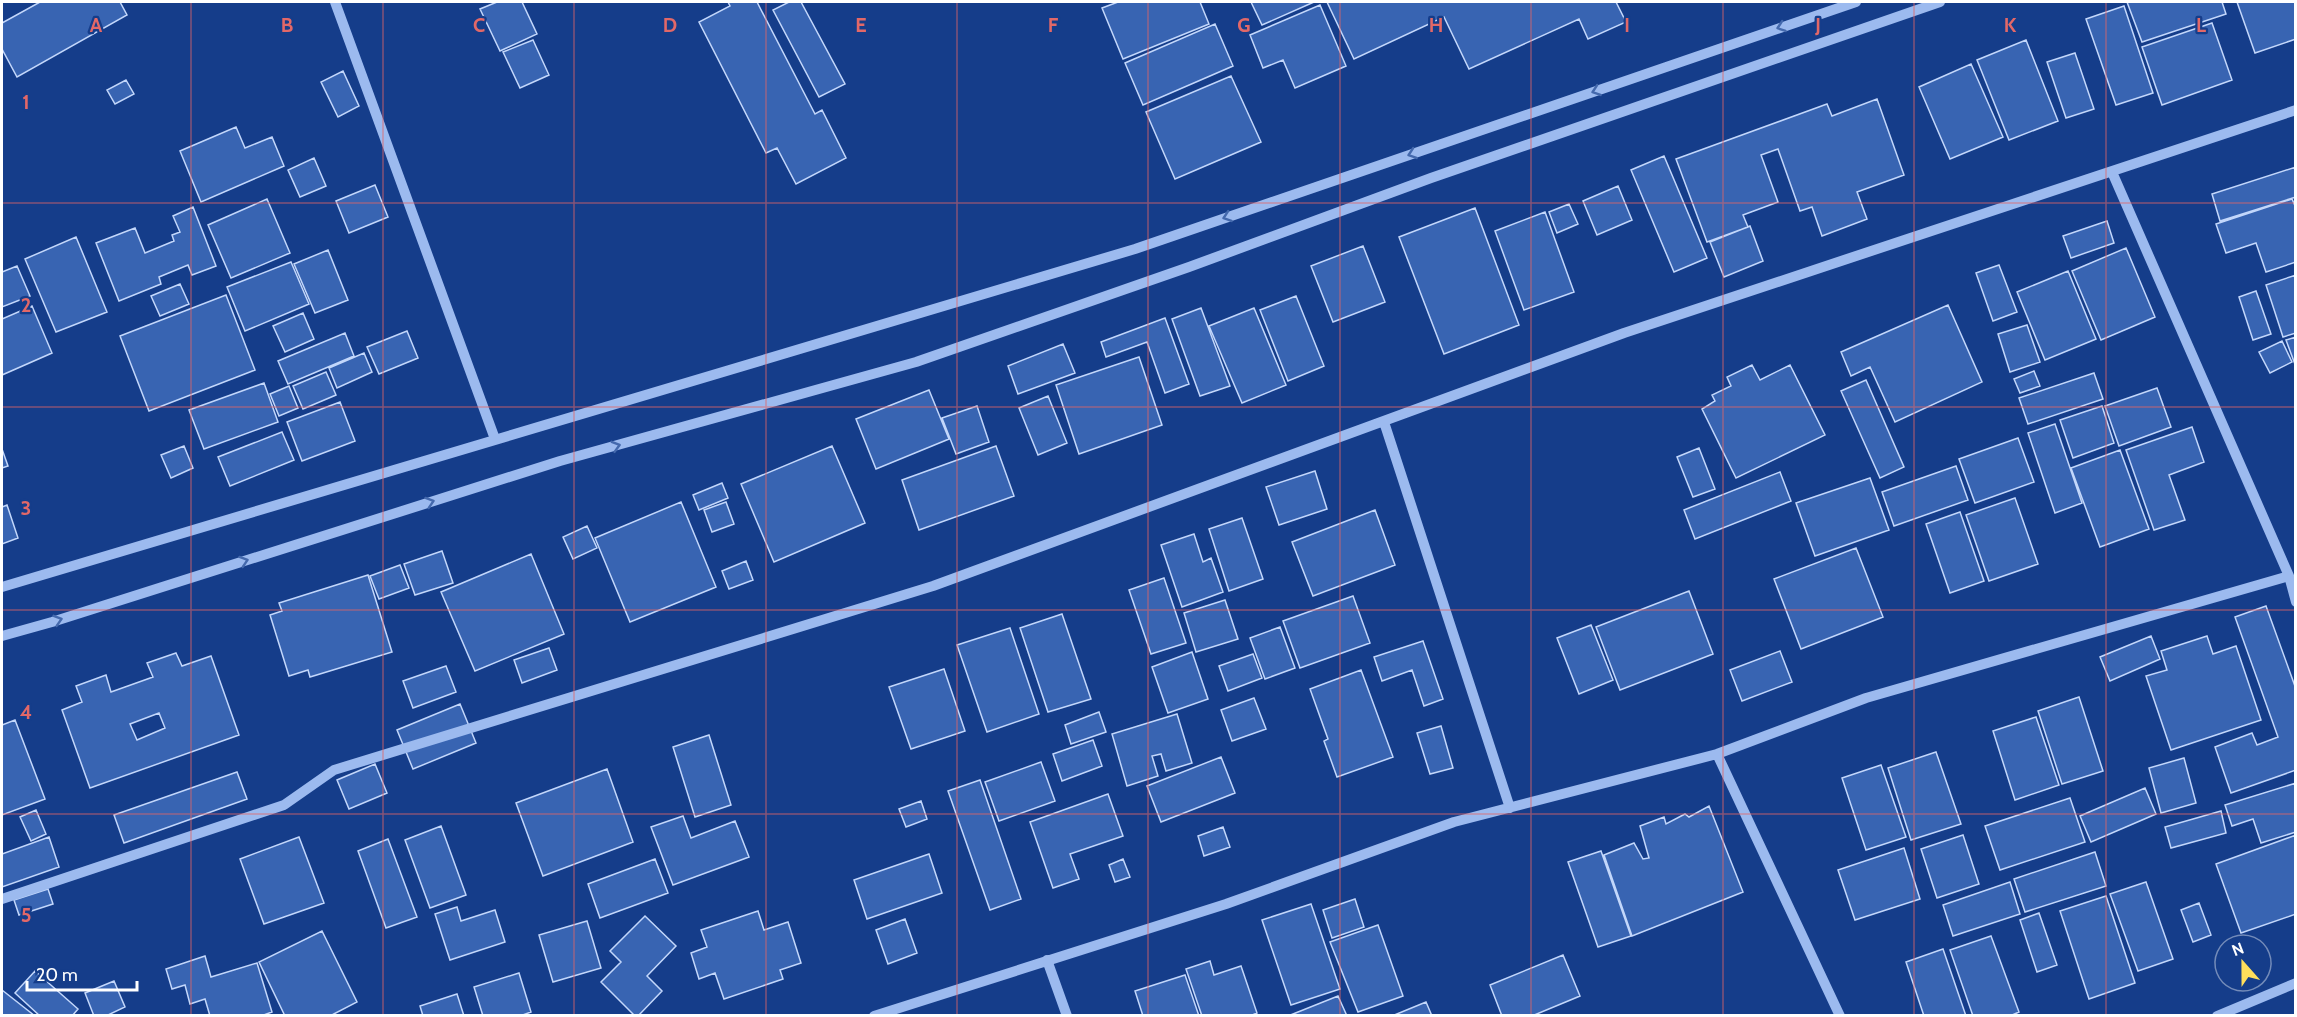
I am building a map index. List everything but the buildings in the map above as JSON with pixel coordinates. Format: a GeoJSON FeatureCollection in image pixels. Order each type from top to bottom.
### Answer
{"type":"FeatureCollection","features":[{"type":"Feature","properties":{"kind":"street"},"geometry":{"type":"LineString","coordinates":[[336,2],[495,439]]}},
{"type":"Feature","properties":{"kind":"street"},"geometry":{"type":"LineString","coordinates":[[2,587],[1135,249],[1856,2]]}},
{"type":"Feature","properties":{"kind":"street"},"geometry":{"type":"LineString","coordinates":[[2,636],[560,461],[916,362],[1189,267],[1431,178],[1940,2]]}},
{"type":"Feature","properties":{"kind":"street"},"geometry":{"type":"LineString","coordinates":[[2,899],[284,805],[334,770],[933,586],[1624,333],[2295,110]]}},
{"type":"Feature","properties":{"kind":"street"},"geometry":{"type":"LineString","coordinates":[[2112,172],[2289,576],[2295,602]]}},
{"type":"Feature","properties":{"kind":"street"},"geometry":{"type":"LineString","coordinates":[[1384,422],[1510,808]]}},
{"type":"Feature","properties":{"kind":"street"},"geometry":{"type":"LineString","coordinates":[[874,1016],[1226,904],[1454,822],[1718,754],[1866,698],[2289,576]]}},
{"type":"Feature","properties":{"kind":"street"},"geometry":{"type":"LineString","coordinates":[[1718,754],[1840,1016]]}},
{"type":"Feature","properties":{"kind":"street"},"geometry":{"type":"LineString","coordinates":[[1047,960],[1067,1016]]}},
{"type":"Feature","properties":{"kind":"street"},"geometry":{"type":"LineString","coordinates":[[2217,1016],[2295,983]]}}]}
